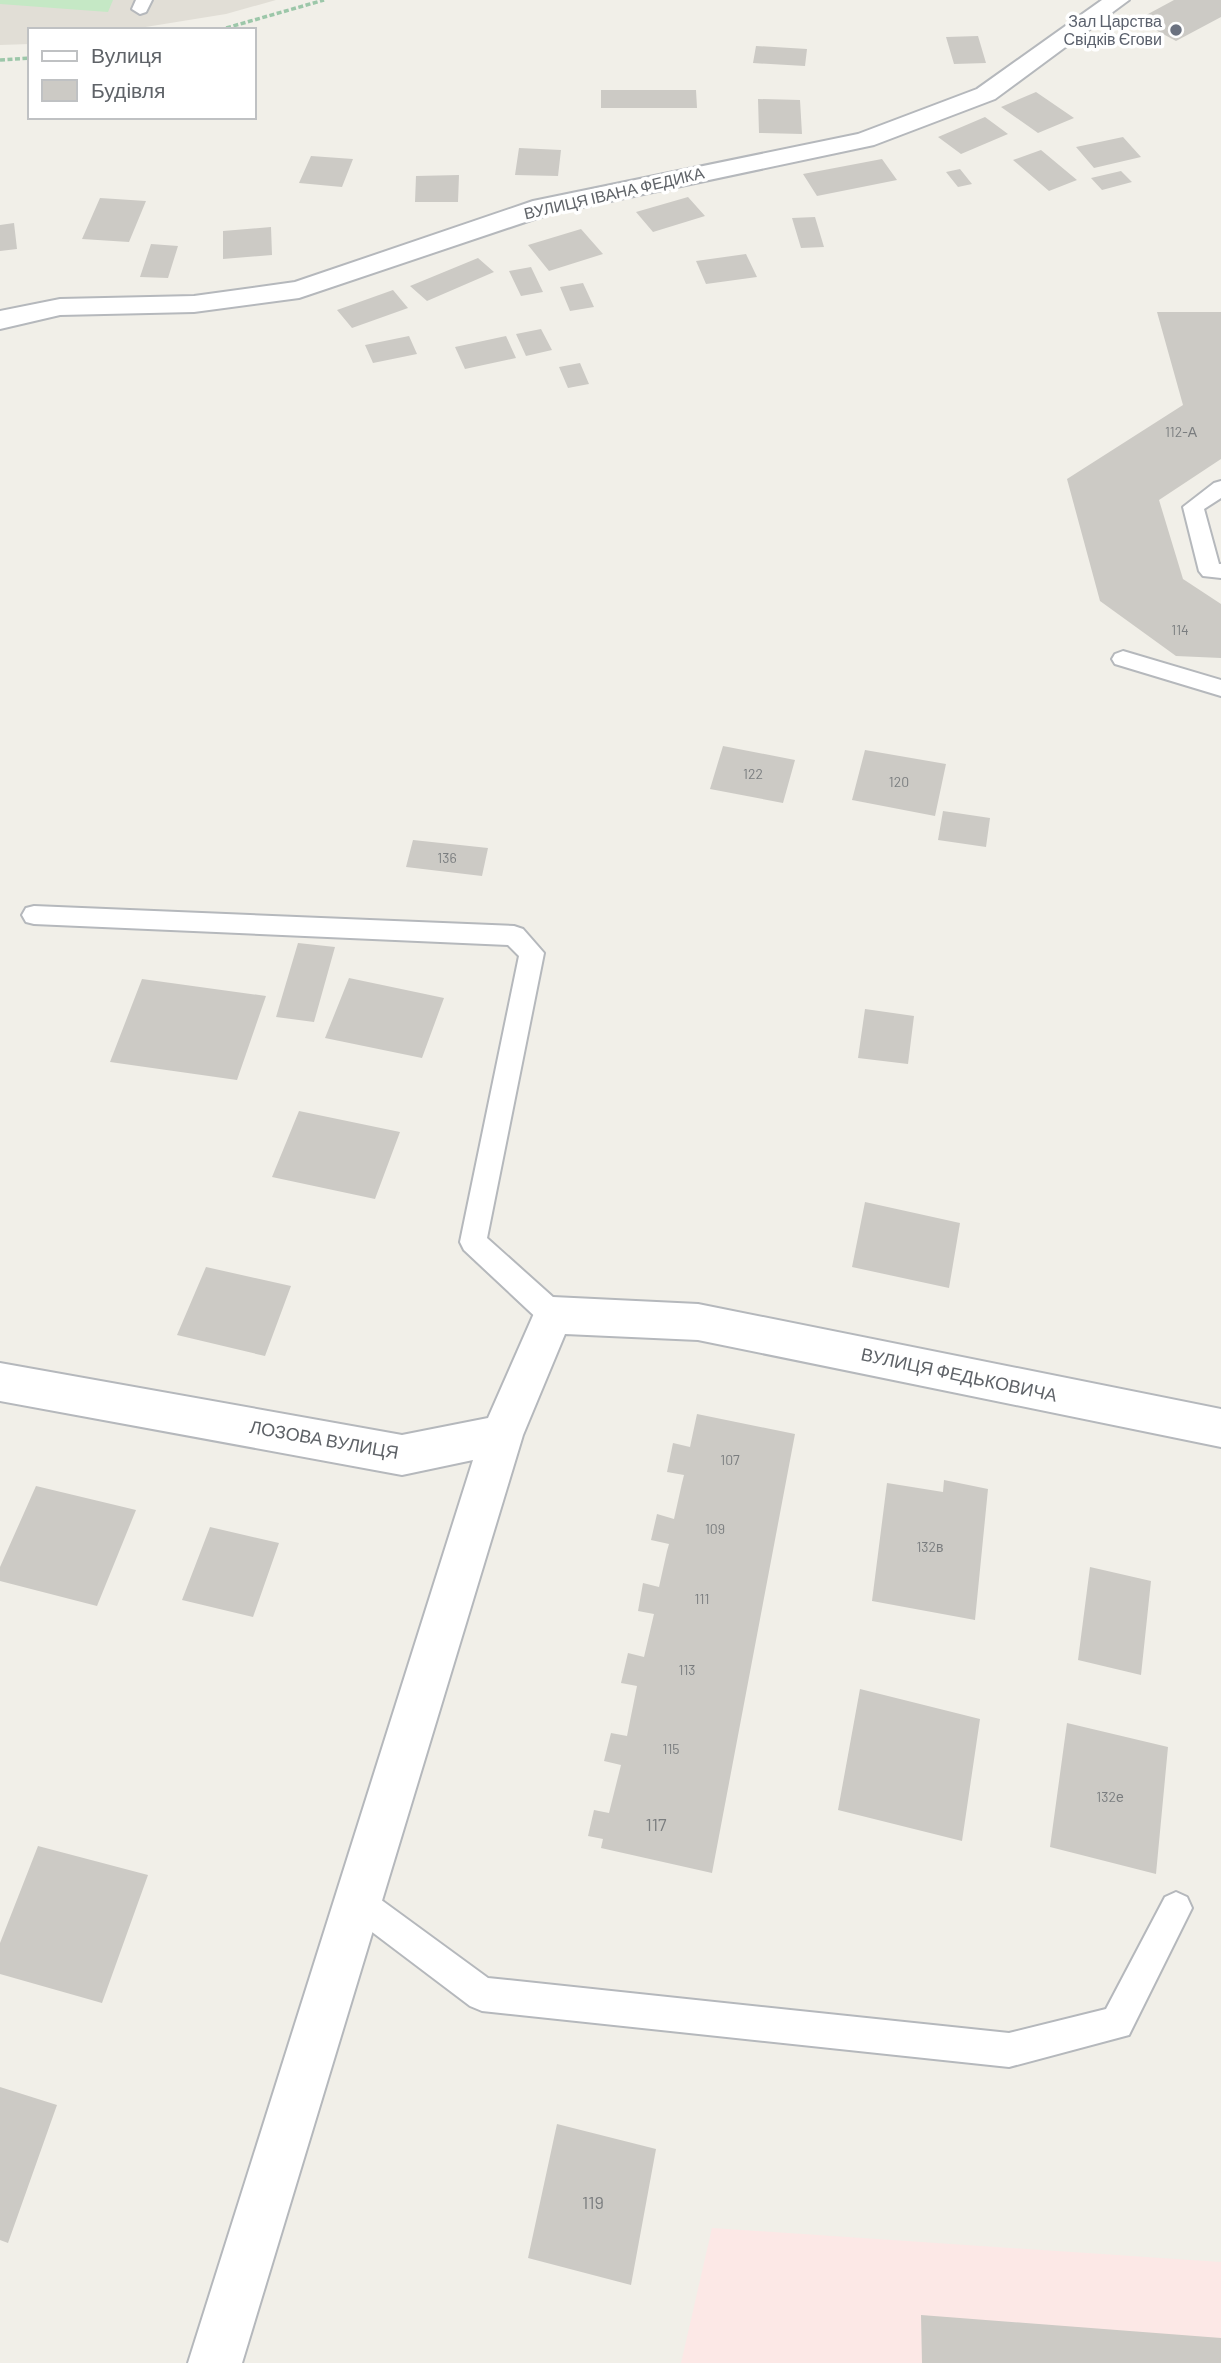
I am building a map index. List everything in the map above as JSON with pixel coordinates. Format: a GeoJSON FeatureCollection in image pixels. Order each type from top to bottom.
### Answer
{"type":"FeatureCollection","features":[{"type":"Feature","properties":{"kind":"street","name":"ВУЛИЦЯ ІВАНА ФЕДИКА"},"geometry":{"type":"LineString","coordinates":[[0,320],[60,307],[194,304],[299,290],[542,207],[865,139],[986,94],[1117,0]]}},
{"type":"Feature","properties":{"kind":"street","name":"ВУЛИЦЯ ФЕДЬКОВИЧА"},"geometry":{"type":"LineString","coordinates":[[553,1315],[698,1321],[1221,1428]]}},
{"type":"Feature","properties":{"kind":"street"},"geometry":{"type":"LineString","coordinates":[[215,2363],[502,1435],[553,1315]]}},
{"type":"Feature","properties":{"kind":"street","name":"ЛОЗОВА ВУЛИЦЯ"},"geometry":{"type":"LineString","coordinates":[[0,1382],[402,1455],[502,1435]]}},
{"type":"Feature","properties":{"kind":"lane"},"geometry":{"type":"LineString","coordinates":[[1221,488],[1194,507],[1210,571],[1221,571]]}},
{"type":"Feature","properties":{"kind":"lane"},"geometry":{"type":"LineString","coordinates":[[1123,659],[1221,688]]}},
{"type":"Feature","properties":{"kind":"lane"},"geometry":{"type":"LineString","coordinates":[[34,915],[514,936],[532,953],[473,1242],[553,1315]]}},
{"type":"Feature","properties":{"kind":"lane"},"geometry":{"type":"LineString","coordinates":[[358,1902],[482,1994],[1009,2050],[1117,2023],[1176,1908]]}},
{"type":"Feature","properties":{"kind":"path"},"geometry":{"type":"LineString","coordinates":[[226,28],[324,0]]}},
{"type":"Feature","properties":{"kind":"path"},"geometry":{"type":"LineString","coordinates":[[0,60],[28,58]]}},
{"type":"Feature","properties":{"kind":"shaded area"},"geometry":{"type":"Polygon","coordinates":[[[0,0],[276,0],[226,14],[139,28],[28,28],[28,44],[0,45],[0,0]]]}},
{"type":"Feature","properties":{"kind":"shaded area"},"geometry":{"type":"Polygon","coordinates":[[[712,2228],[1221,2262],[1221,2363],[681,2363],[712,2228]]]}},
{"type":"Feature","properties":{"kind":"green space"},"geometry":{"type":"Polygon","coordinates":[[[0,0],[113,0],[108,12],[0,4],[0,0]]]}},
{"type":"Feature","properties":{"kind":"building","name":"Зал Царства Свідків Єгови"},"geometry":{"type":"Polygon","coordinates":[[[1174,0],[1221,0],[1221,17],[1176,41],[1137,20],[1174,0]]]}},
{"type":"Feature","properties":{"kind":"building"},"geometry":{"type":"Polygon","coordinates":[[[978,36],[986,63],[954,64],[946,37],[978,36]]]}},
{"type":"Feature","properties":{"kind":"building"},"geometry":{"type":"Polygon","coordinates":[[[756,46],[807,49],[805,66],[753,63],[756,46]]]}},
{"type":"Feature","properties":{"kind":"building"},"geometry":{"type":"Polygon","coordinates":[[[601,90],[696,90],[697,108],[601,108],[601,90]]]}},
{"type":"Feature","properties":{"kind":"building"},"geometry":{"type":"Polygon","coordinates":[[[1036,92],[1074,118],[1038,133],[1001,107],[1036,92]]]}},
{"type":"Feature","properties":{"kind":"building"},"geometry":{"type":"Polygon","coordinates":[[[758,99],[800,100],[802,134],[759,133],[758,99]]]}},
{"type":"Feature","properties":{"kind":"building"},"geometry":{"type":"Polygon","coordinates":[[[985,117],[1008,134],[961,154],[938,137],[985,117]]]}},
{"type":"Feature","properties":{"kind":"building"},"geometry":{"type":"Polygon","coordinates":[[[1123,137],[1141,157],[1094,168],[1076,147],[1123,137]]]}},
{"type":"Feature","properties":{"kind":"building"},"geometry":{"type":"Polygon","coordinates":[[[519,148],[561,150],[558,176],[515,175],[519,148]]]}},
{"type":"Feature","properties":{"kind":"building"},"geometry":{"type":"Polygon","coordinates":[[[1041,150],[1077,180],[1049,191],[1013,160],[1041,150]]]}},
{"type":"Feature","properties":{"kind":"building"},"geometry":{"type":"Polygon","coordinates":[[[311,156],[353,159],[342,187],[299,183],[311,156]]]}},
{"type":"Feature","properties":{"kind":"building"},"geometry":{"type":"Polygon","coordinates":[[[882,159],[897,180],[817,196],[803,174],[882,159]]]}},
{"type":"Feature","properties":{"kind":"building"},"geometry":{"type":"Polygon","coordinates":[[[960,169],[972,184],[958,187],[946,172],[960,169]]]}},
{"type":"Feature","properties":{"kind":"building"},"geometry":{"type":"Polygon","coordinates":[[[1121,171],[1132,182],[1102,190],[1091,178],[1121,171]]]}},
{"type":"Feature","properties":{"kind":"building"},"geometry":{"type":"Polygon","coordinates":[[[459,175],[458,202],[415,202],[416,176],[459,175]]]}},
{"type":"Feature","properties":{"kind":"building"},"geometry":{"type":"Polygon","coordinates":[[[688,197],[705,216],[653,232],[636,212],[688,197]]]}},
{"type":"Feature","properties":{"kind":"building"},"geometry":{"type":"Polygon","coordinates":[[[100,198],[146,201],[129,242],[82,239],[100,198]]]}},
{"type":"Feature","properties":{"kind":"building"},"geometry":{"type":"Polygon","coordinates":[[[815,217],[824,247],[801,248],[792,218],[815,217]]]}},
{"type":"Feature","properties":{"kind":"building"},"geometry":{"type":"Polygon","coordinates":[[[14,223],[17,249],[0,251],[0,225],[14,223]]]}},
{"type":"Feature","properties":{"kind":"building"},"geometry":{"type":"Polygon","coordinates":[[[271,227],[272,255],[223,259],[223,231],[271,227]]]}},
{"type":"Feature","properties":{"kind":"building"},"geometry":{"type":"Polygon","coordinates":[[[581,229],[603,254],[549,271],[528,245],[581,229]]]}},
{"type":"Feature","properties":{"kind":"building"},"geometry":{"type":"Polygon","coordinates":[[[151,244],[178,246],[168,278],[140,277],[151,244]]]}},
{"type":"Feature","properties":{"kind":"building"},"geometry":{"type":"Polygon","coordinates":[[[746,254],[757,277],[706,284],[696,261],[746,254]]]}},
{"type":"Feature","properties":{"kind":"building"},"geometry":{"type":"Polygon","coordinates":[[[478,258],[494,272],[427,301],[410,286],[478,258]]]}},
{"type":"Feature","properties":{"kind":"building"},"geometry":{"type":"Polygon","coordinates":[[[531,267],[543,292],[521,296],[509,271],[531,267]]]}},
{"type":"Feature","properties":{"kind":"building"},"geometry":{"type":"Polygon","coordinates":[[[583,283],[594,307],[570,311],[560,287],[583,283]]]}},
{"type":"Feature","properties":{"kind":"building"},"geometry":{"type":"Polygon","coordinates":[[[393,290],[408,308],[352,328],[337,310],[393,290]]]}},
{"type":"Feature","properties":{"kind":"building"},"geometry":{"type":"Polygon","coordinates":[[[1157,312],[1221,312],[1221,459],[1159,500],[1183,579],[1221,604],[1221,658],[1176,656],[1100,601],[1067,479],[1183,405],[1157,312]]]}},
{"type":"Feature","properties":{"kind":"building"},"geometry":{"type":"Polygon","coordinates":[[[541,329],[552,350],[526,356],[516,334],[541,329]]]}},
{"type":"Feature","properties":{"kind":"building"},"geometry":{"type":"Polygon","coordinates":[[[409,336],[417,354],[373,363],[365,345],[409,336]]]}},
{"type":"Feature","properties":{"kind":"building"},"geometry":{"type":"Polygon","coordinates":[[[506,336],[516,358],[465,369],[455,347],[506,336]]]}},
{"type":"Feature","properties":{"kind":"building"},"geometry":{"type":"Polygon","coordinates":[[[580,363],[589,384],[568,388],[559,367],[580,363]]]}},
{"type":"Feature","properties":{"kind":"building"},"geometry":{"type":"Polygon","coordinates":[[[723,746],[795,760],[783,803],[710,789],[723,746]]]}},
{"type":"Feature","properties":{"kind":"building"},"geometry":{"type":"Polygon","coordinates":[[[865,750],[946,764],[935,816],[852,800],[865,750]]]}},
{"type":"Feature","properties":{"kind":"building"},"geometry":{"type":"Polygon","coordinates":[[[943,811],[990,818],[986,847],[938,840],[943,811]]]}},
{"type":"Feature","properties":{"kind":"building"},"geometry":{"type":"Polygon","coordinates":[[[413,840],[488,848],[482,876],[406,867],[413,840]]]}},
{"type":"Feature","properties":{"kind":"building"},"geometry":{"type":"Polygon","coordinates":[[[298,943],[335,947],[314,1022],[276,1017],[298,943]]]}},
{"type":"Feature","properties":{"kind":"building"},"geometry":{"type":"Polygon","coordinates":[[[349,978],[444,998],[422,1058],[325,1038],[349,978]]]}},
{"type":"Feature","properties":{"kind":"building"},"geometry":{"type":"Polygon","coordinates":[[[142,979],[266,996],[237,1080],[110,1062],[142,979]]]}},
{"type":"Feature","properties":{"kind":"building"},"geometry":{"type":"Polygon","coordinates":[[[865,1009],[914,1016],[908,1064],[858,1058],[865,1009]]]}},
{"type":"Feature","properties":{"kind":"building"},"geometry":{"type":"Polygon","coordinates":[[[299,1111],[400,1132],[375,1199],[272,1177],[299,1111]]]}},
{"type":"Feature","properties":{"kind":"building"},"geometry":{"type":"Polygon","coordinates":[[[865,1202],[960,1223],[949,1288],[852,1267],[865,1202]]]}},
{"type":"Feature","properties":{"kind":"building"},"geometry":{"type":"Polygon","coordinates":[[[206,1267],[291,1286],[265,1356],[177,1335],[206,1267]]]}},
{"type":"Feature","properties":{"kind":"building"},"geometry":{"type":"Polygon","coordinates":[[[697,1414],[795,1434],[712,1873],[601,1848],[603,1839],[588,1836],[594,1810],[609,1813],[621,1765],[604,1761],[611,1733],[627,1736],[637,1686],[621,1683],[628,1653],[644,1657],[654,1614],[638,1611],[643,1583],[659,1587],[669,1544],[651,1540],[657,1514],[674,1519],[684,1475],[667,1472],[673,1443],[690,1447],[697,1414]]]}},
{"type":"Feature","properties":{"kind":"building"},"geometry":{"type":"Polygon","coordinates":[[[944,1480],[988,1489],[975,1620],[872,1601],[887,1483],[943,1492],[944,1480]]]}},
{"type":"Feature","properties":{"kind":"building"},"geometry":{"type":"Polygon","coordinates":[[[36,1486],[136,1510],[97,1606],[0,1581],[0,1567],[36,1486]]]}},
{"type":"Feature","properties":{"kind":"building"},"geometry":{"type":"Polygon","coordinates":[[[210,1527],[279,1543],[253,1617],[182,1600],[210,1527]]]}},
{"type":"Feature","properties":{"kind":"building"},"geometry":{"type":"Polygon","coordinates":[[[1090,1567],[1151,1581],[1141,1675],[1078,1660],[1090,1567]]]}},
{"type":"Feature","properties":{"kind":"building"},"geometry":{"type":"Polygon","coordinates":[[[860,1689],[980,1719],[962,1841],[838,1810],[860,1689]]]}},
{"type":"Feature","properties":{"kind":"building"},"geometry":{"type":"Polygon","coordinates":[[[1067,1723],[1168,1747],[1156,1874],[1050,1847],[1067,1723]]]}},
{"type":"Feature","properties":{"kind":"building"},"geometry":{"type":"Polygon","coordinates":[[[38,1846],[148,1875],[102,2003],[0,1974],[0,1943],[38,1846]]]}},
{"type":"Feature","properties":{"kind":"building"},"geometry":{"type":"Polygon","coordinates":[[[0,2087],[57,2105],[8,2243],[0,2240],[0,2087]]]}},
{"type":"Feature","properties":{"kind":"building"},"geometry":{"type":"Polygon","coordinates":[[[557,2124],[656,2149],[631,2285],[528,2258],[557,2124]]]}},
{"type":"Feature","properties":{"kind":"building"},"geometry":{"type":"Polygon","coordinates":[[[921,2315],[1221,2338],[1221,2363],[922,2363],[921,2315]]]}},
{"type":"Feature","properties":{"kind":"place","name":"Зал Царства Свідків Єгови"},"geometry":{"type":"Point","coordinates":[1176,30]}}]}
